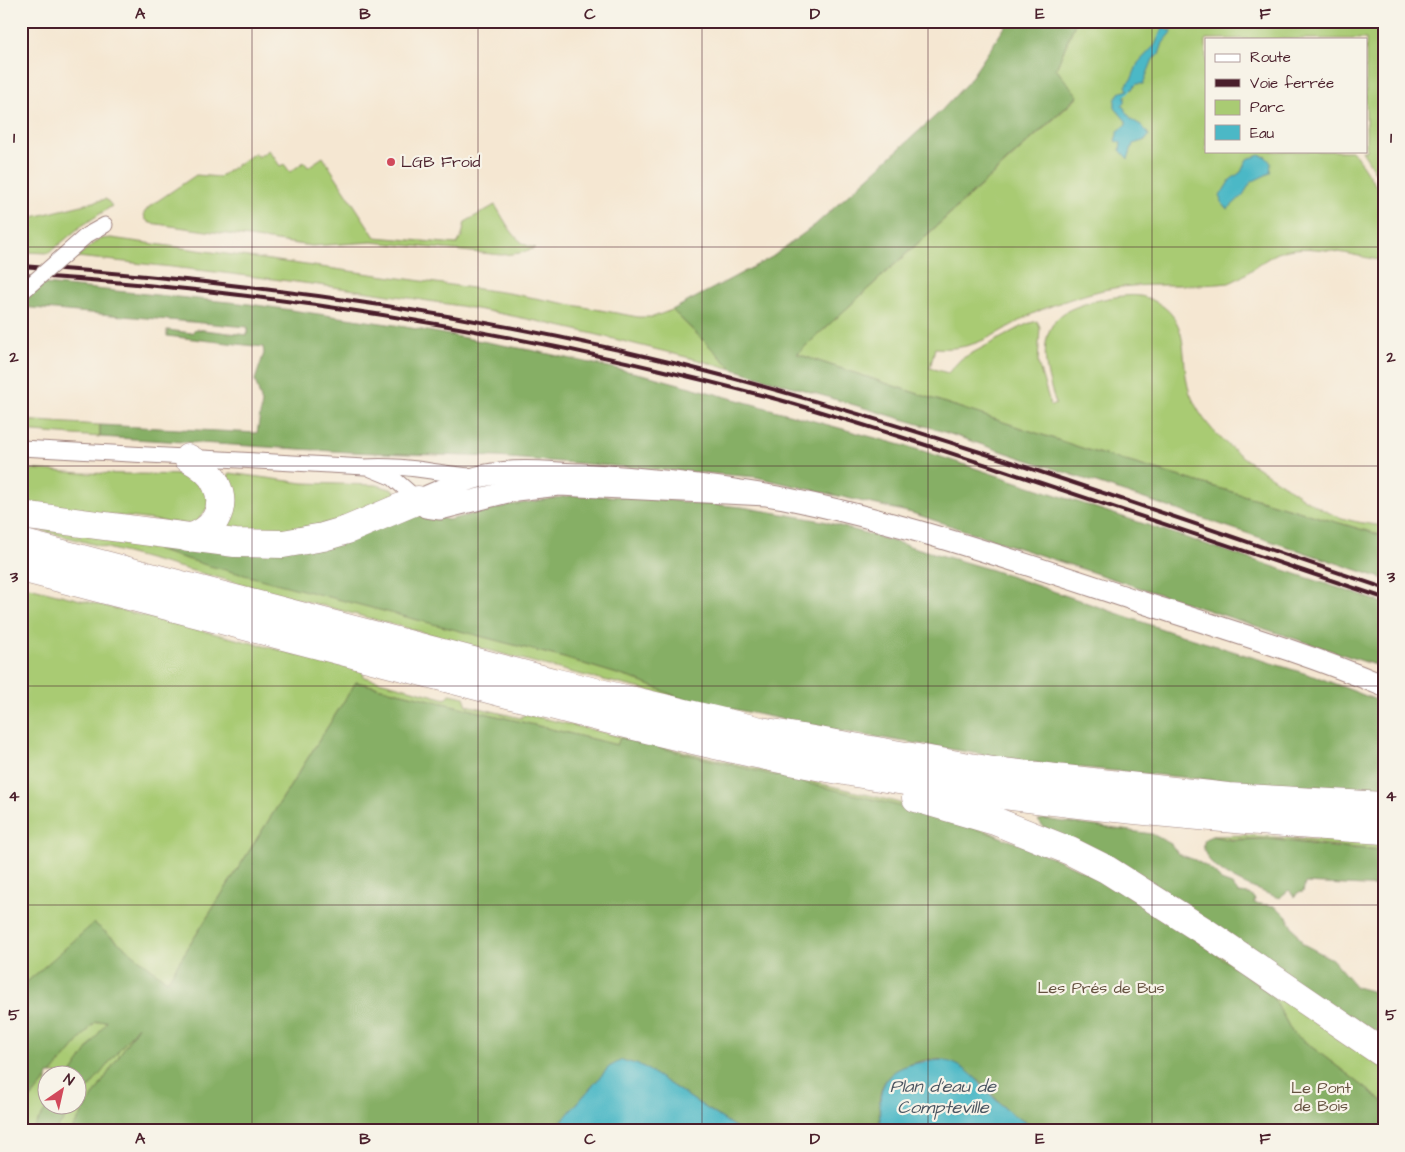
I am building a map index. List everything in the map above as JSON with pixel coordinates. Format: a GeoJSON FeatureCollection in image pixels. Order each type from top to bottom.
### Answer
{"type":"FeatureCollection","features":[{"type":"Feature","properties":{"kind":"highway"},"geometry":{"type":"LineString","coordinates":[[188,458],[205,469],[212,477],[218,489],[221,503],[216,517],[207,530],[188,538]]}},
{"type":"Feature","properties":{"kind":"highway"},"geometry":{"type":"LineString","coordinates":[[21,515],[188,538],[263,545],[302,542],[347,530],[418,500]]}},
{"type":"Feature","properties":{"kind":"highway"},"geometry":{"type":"LineString","coordinates":[[21,543],[562,685],[761,731],[993,771],[1228,797],[1384,806]]}},
{"type":"Feature","properties":{"kind":"highway"},"geometry":{"type":"LineString","coordinates":[[21,568],[667,734],[799,763],[892,779],[1102,808],[1384,830]]}},
{"type":"Feature","properties":{"kind":"highway"},"geometry":{"type":"LineString","coordinates":[[892,779],[906,795],[995,821],[1070,851],[1106,869],[1204,931],[1384,1054]]}},
{"type":"Feature","properties":{"kind":"street"},"geometry":{"type":"LineString","coordinates":[[21,293],[87,235],[105,225]]}},
{"type":"Feature","properties":{"kind":"street"},"geometry":{"type":"LineString","coordinates":[[21,448],[188,458],[402,466],[431,472],[480,476],[530,472],[651,478],[767,495],[883,520],[955,541],[1241,635],[1384,686]]}},
{"type":"Feature","properties":{"kind":"street"},"geometry":{"type":"LineString","coordinates":[[365,466],[393,478],[426,507],[440,509],[524,489],[559,485],[767,495]]}},
{"type":"Feature","properties":{"kind":"street"},"geometry":{"type":"LineString","coordinates":[[418,500],[480,476]]}},
{"type":"Feature","properties":{"kind":"green space"},"geometry":{"type":"Polygon","coordinates":[[[1009,21],[1076,21],[1056,69],[1078,96],[797,354],[1091,451],[1384,536],[1384,579],[932,428],[733,369],[672,310],[772,257],[815,225],[941,111],[968,82],[1009,21]]]}},
{"type":"Feature","properties":{"kind":"green space"},"geometry":{"type":"Polygon","coordinates":[[[1076,21],[1384,21],[1384,186],[1363,152],[1368,152],[1368,38],[1205,38],[1205,152],[1354,152],[1384,198],[1384,261],[1302,248],[1271,256],[1229,283],[1150,285],[1103,290],[1041,310],[978,342],[951,348],[935,348],[930,368],[948,373],[961,359],[1027,324],[1037,321],[1040,327],[1038,363],[1051,406],[1056,404],[1045,352],[1048,334],[1056,320],[1071,309],[1101,300],[1132,295],[1146,297],[1164,307],[1173,316],[1179,327],[1188,386],[1199,412],[1208,425],[1242,457],[1309,502],[1339,517],[1361,523],[1384,526],[1384,536],[1091,451],[797,354],[1078,97],[1056,69],[1076,21]]]}},
{"type":"Feature","properties":{"kind":"green space"},"geometry":{"type":"Polygon","coordinates":[[[269,150],[280,166],[284,164],[290,172],[304,162],[308,167],[323,157],[375,237],[457,244],[462,236],[465,222],[495,205],[516,237],[528,246],[535,248],[521,253],[502,255],[372,242],[312,246],[150,223],[145,219],[144,213],[150,206],[196,175],[219,177],[255,153],[258,157],[269,150]]]}},
{"type":"Feature","properties":{"kind":"green space"},"geometry":{"type":"Polygon","coordinates":[[[106,199],[112,206],[80,227],[49,253],[21,252],[21,220],[106,199]]]}},
{"type":"Feature","properties":{"kind":"green space"},"geometry":{"type":"Polygon","coordinates":[[[111,238],[508,293],[638,317],[653,317],[672,310],[733,369],[563,327],[460,306],[269,278],[77,257],[99,239],[111,238]]]}},
{"type":"Feature","properties":{"kind":"green space"},"geometry":{"type":"Polygon","coordinates":[[[44,284],[249,304],[395,325],[535,351],[650,376],[923,451],[1384,603],[1384,668],[912,513],[756,477],[496,457],[349,452],[100,437],[100,425],[257,433],[262,403],[255,380],[264,353],[263,347],[167,336],[167,330],[192,333],[195,329],[247,335],[248,327],[21,307],[21,303],[44,284]]]}},
{"type":"Feature","properties":{"kind":"green space"},"geometry":{"type":"Polygon","coordinates":[[[21,420],[100,425],[100,437],[21,431],[21,420]]]}},
{"type":"Feature","properties":{"kind":"green space"},"geometry":{"type":"Polygon","coordinates":[[[29,469],[80,473],[192,475],[202,481],[210,504],[195,525],[21,504],[21,471],[29,469]]]}},
{"type":"Feature","properties":{"kind":"green space"},"geometry":{"type":"Polygon","coordinates":[[[230,473],[303,483],[377,485],[394,490],[399,499],[356,515],[298,531],[225,530],[229,489],[228,476],[230,473]]]}},
{"type":"Feature","properties":{"kind":"green space"},"geometry":{"type":"Polygon","coordinates":[[[575,495],[633,497],[742,507],[823,521],[992,570],[1171,632],[1320,678],[1384,703],[1384,791],[1233,782],[1042,764],[839,731],[680,698],[634,679],[564,658],[206,565],[158,550],[153,544],[183,545],[414,511],[448,520],[511,505],[575,495]]]}},
{"type":"Feature","properties":{"kind":"green space"},"geometry":{"type":"Polygon","coordinates":[[[29,527],[160,540],[158,550],[165,553],[564,658],[634,679],[680,698],[574,673],[29,527]]]}},
{"type":"Feature","properties":{"kind":"green space"},"geometry":{"type":"Polygon","coordinates":[[[21,585],[363,671],[364,677],[446,699],[450,694],[464,697],[467,705],[520,718],[525,714],[873,796],[970,822],[1188,932],[1384,1068],[1384,1102],[1292,1032],[1274,999],[963,824],[879,801],[620,738],[617,745],[356,682],[167,981],[94,924],[21,987],[21,585]]]}},
{"type":"Feature","properties":{"kind":"green space"},"geometry":{"type":"Polygon","coordinates":[[[356,682],[617,745],[620,738],[853,794],[954,822],[1053,857],[1108,883],[1130,896],[1263,987],[1274,999],[1292,1032],[1384,1102],[1384,1131],[1045,1131],[1014,1116],[1001,1105],[982,1083],[963,1070],[942,1060],[933,1059],[905,1066],[886,1079],[882,1086],[879,1103],[881,1131],[741,1131],[642,1066],[609,1067],[553,1131],[71,1131],[82,1114],[88,1114],[88,1104],[138,1026],[88,1089],[88,1064],[78,1064],[107,1021],[95,1022],[59,1064],[38,1064],[38,1090],[21,1110],[21,987],[94,923],[167,981],[356,682]]]}},
{"type":"Feature","properties":{"kind":"green space"},"geometry":{"type":"Polygon","coordinates":[[[1043,819],[1152,834],[1171,844],[1178,854],[1195,860],[1209,868],[1221,881],[1232,885],[1238,893],[1249,894],[1255,899],[1254,903],[1274,906],[1287,917],[1303,944],[1332,959],[1356,987],[1371,991],[1383,1001],[1384,1039],[1044,827],[1038,821],[1043,819]]]}},
{"type":"Feature","properties":{"kind":"green space"},"geometry":{"type":"Polygon","coordinates":[[[1246,835],[1384,844],[1384,850],[1271,839],[1227,839],[1212,836],[1246,835]]]}},
{"type":"Feature","properties":{"kind":"green space"},"geometry":{"type":"Polygon","coordinates":[[[1212,836],[1231,840],[1268,839],[1334,847],[1384,850],[1384,887],[1305,883],[1303,892],[1297,893],[1295,897],[1289,890],[1279,898],[1243,884],[1218,869],[1209,860],[1204,850],[1205,839],[1212,836]]]}},
{"type":"Feature","properties":{"kind":"green space"},"geometry":{"type":"Polygon","coordinates":[[[142,1020],[88,1104],[88,1089],[142,1020]]]}},
{"type":"Feature","properties":{"kind":"green space"},"geometry":{"type":"Polygon","coordinates":[[[108,1021],[78,1064],[59,1064],[95,1022],[108,1021]]]}},
{"type":"Feature","properties":{"kind":"green space"},"geometry":{"type":"Polygon","coordinates":[[[38,1090],[38,1114],[43,1114],[31,1131],[21,1131],[21,1110],[38,1090]]]}},
{"type":"Feature","properties":{"kind":"green space"},"geometry":{"type":"Polygon","coordinates":[[[43,1114],[69,1114],[55,1131],[31,1131],[43,1114]]]}},
{"type":"Feature","properties":{"kind":"green space"},"geometry":{"type":"Polygon","coordinates":[[[68,1114],[82,1114],[71,1131],[55,1131],[68,1114]]]}},
{"type":"Feature","properties":{"kind":"water"},"geometry":{"type":"Polygon","coordinates":[[[1164,25],[1167,30],[1173,31],[1163,43],[1159,55],[1153,59],[1143,84],[1137,84],[1125,96],[1125,102],[1122,105],[1132,120],[1141,125],[1149,135],[1146,140],[1133,144],[1128,159],[1120,150],[1121,143],[1115,141],[1118,131],[1126,125],[1126,121],[1115,108],[1115,100],[1119,93],[1128,90],[1126,86],[1132,78],[1138,63],[1155,45],[1164,25]]]}},
{"type":"Feature","properties":{"kind":"water"},"geometry":{"type":"Polygon","coordinates":[[[1260,155],[1266,157],[1271,163],[1270,173],[1251,182],[1243,195],[1228,209],[1226,208],[1221,202],[1220,196],[1230,180],[1241,172],[1247,159],[1260,155]]]}},
{"type":"Feature","properties":{"kind":"water"},"geometry":{"type":"Polygon","coordinates":[[[622,1060],[642,1066],[741,1131],[553,1131],[609,1067],[622,1060]]]}},
{"type":"Feature","properties":{"kind":"water","name":"Plan d'eau de Compteville"},"geometry":{"type":"Polygon","coordinates":[[[942,1060],[954,1063],[964,1069],[1005,1108],[1021,1120],[1045,1131],[881,1131],[880,1097],[883,1085],[889,1076],[909,1065],[942,1060]]]}},
{"type":"Feature","properties":{"kind":"railway"},"geometry":{"type":"LineString","coordinates":[[21,266],[111,273],[290,292],[468,320],[645,356],[814,401],[978,451],[1384,588]]}},
{"type":"Feature","properties":{"kind":"railway"},"geometry":{"type":"LineString","coordinates":[[21,275],[213,292],[404,318],[592,354],[686,376],[780,400],[864,425],[1384,598]]}},
{"type":"Feature","properties":{"kind":"place","name":"LGB Froid"},"geometry":{"type":"Point","coordinates":[391,162]}},
{"type":"Feature","properties":{"kind":"park label","name":"Les Prés de Bus"},"geometry":{"type":"Point","coordinates":[1101,988]}},
{"type":"Feature","properties":{"kind":"park label","name":"Le Pont de Bois"},"geometry":{"type":"Point","coordinates":[1321,1097]}}]}
